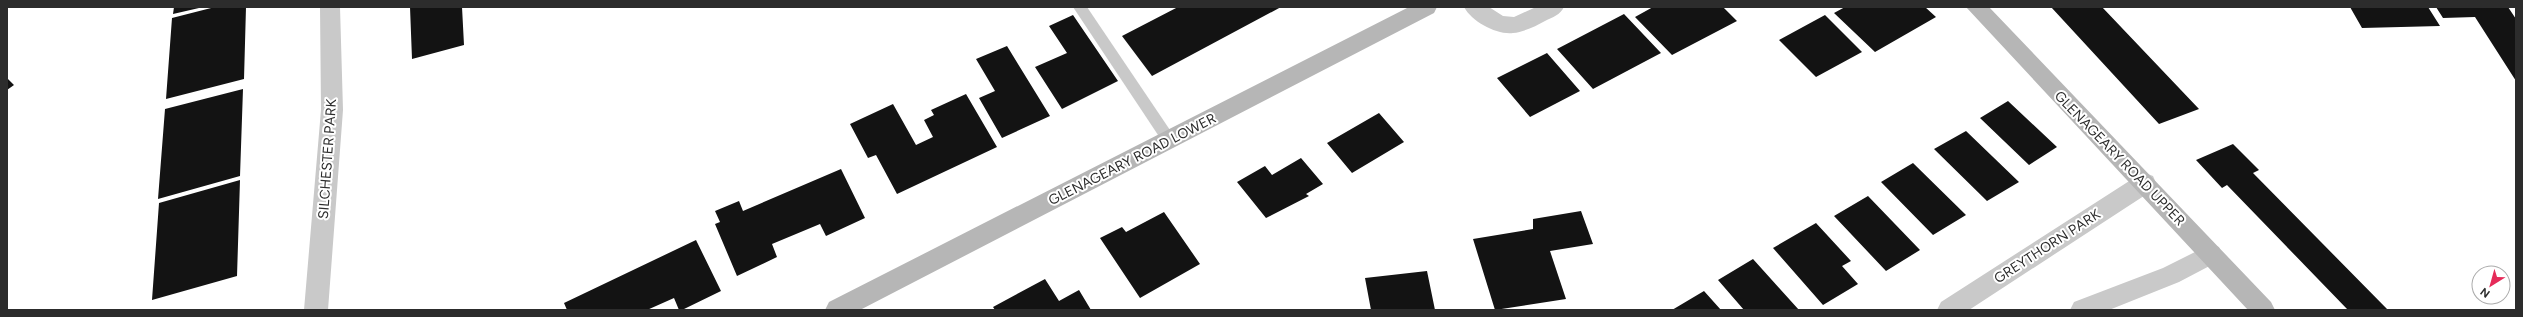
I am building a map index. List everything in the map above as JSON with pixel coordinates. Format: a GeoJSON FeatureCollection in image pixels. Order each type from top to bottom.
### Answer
{"type":"FeatureCollection","features":[{"type":"Feature","properties":{"kind":"main road","name":"GLENAGEARY ROAD LOWER"},"geometry":{"type":"LineString","coordinates":[[836,310],[1428,7]]}},
{"type":"Feature","properties":{"kind":"main road","name":"GLENAGEARY ROAD UPPER"},"geometry":{"type":"LineString","coordinates":[[1976,7],[2145,183],[2263,310]]}},
{"type":"Feature","properties":{"kind":"street","name":"SILCHESTER PARK"},"geometry":{"type":"LineString","coordinates":[[316,310],[332,110],[330,7]]}},
{"type":"Feature","properties":{"kind":"street"},"geometry":{"type":"LineString","coordinates":[[1474,7],[1488,18],[1505,26],[1522,24],[1554,7]]}},
{"type":"Feature","properties":{"kind":"street","name":"GREYTHORN PARK"},"geometry":{"type":"LineString","coordinates":[[1949,310],[2145,183]]}},
{"type":"Feature","properties":{"kind":"street"},"geometry":{"type":"LineString","coordinates":[[2082,310],[2171,275],[2211,254]]}},
{"type":"Feature","properties":{"kind":"lane"},"geometry":{"type":"LineString","coordinates":[[1080,7],[1169,140]]}},
{"type":"Feature","properties":{"kind":"building"},"geometry":{"type":"Polygon","coordinates":[[[174,7],[198,7],[199,8],[173,14],[174,7]]]}},
{"type":"Feature","properties":{"kind":"building"},"geometry":{"type":"Polygon","coordinates":[[[215,7],[246,7],[244,79],[166,99],[172,18],[215,7]]]}},
{"type":"Feature","properties":{"kind":"building"},"geometry":{"type":"Polygon","coordinates":[[[410,7],[462,7],[464,45],[412,59],[410,7]]]}},
{"type":"Feature","properties":{"kind":"building"},"geometry":{"type":"Polygon","coordinates":[[[1178,7],[1281,7],[1152,76],[1122,36],[1178,7]]]}},
{"type":"Feature","properties":{"kind":"building"},"geometry":{"type":"Polygon","coordinates":[[[1653,7],[1723,7],[1737,21],[1672,55],[1635,17],[1653,7]]]}},
{"type":"Feature","properties":{"kind":"building"},"geometry":{"type":"Polygon","coordinates":[[[1845,7],[1925,7],[1936,17],[1875,52],[1834,13],[1845,7]]]}},
{"type":"Feature","properties":{"kind":"building"},"geometry":{"type":"Polygon","coordinates":[[[2051,7],[2102,7],[2199,109],[2159,124],[2051,7]]]}},
{"type":"Feature","properties":{"kind":"building"},"geometry":{"type":"Polygon","coordinates":[[[2350,7],[2428,7],[2440,26],[2362,28],[2350,7]]]}},
{"type":"Feature","properties":{"kind":"building"},"geometry":{"type":"Polygon","coordinates":[[[2436,7],[2508,7],[2516,19],[2516,81],[2475,17],[2443,18],[2436,7]]]}},
{"type":"Feature","properties":{"kind":"building"},"geometry":{"type":"Polygon","coordinates":[[[1624,14],[1661,53],[1593,89],[1557,49],[1624,14]]]}},
{"type":"Feature","properties":{"kind":"building"},"geometry":{"type":"Polygon","coordinates":[[[1073,15],[1118,81],[1062,109],[1035,67],[1067,53],[1049,26],[1073,15]]]}},
{"type":"Feature","properties":{"kind":"building"},"geometry":{"type":"Polygon","coordinates":[[[1825,15],[1862,52],[1816,77],[1779,40],[1825,15]]]}},
{"type":"Feature","properties":{"kind":"building"},"geometry":{"type":"Polygon","coordinates":[[[1007,46],[1050,116],[1002,138],[979,98],[995,91],[976,59],[1007,46]]]}},
{"type":"Feature","properties":{"kind":"building"},"geometry":{"type":"Polygon","coordinates":[[[1547,53],[1580,91],[1530,117],[1497,78],[1547,53]]]}},
{"type":"Feature","properties":{"kind":"building"},"geometry":{"type":"Polygon","coordinates":[[[7,78],[14,85],[7,90],[7,78]]]}},
{"type":"Feature","properties":{"kind":"building"},"geometry":{"type":"Polygon","coordinates":[[[243,89],[240,176],[158,199],[165,109],[243,89]]]}},
{"type":"Feature","properties":{"kind":"building"},"geometry":{"type":"Polygon","coordinates":[[[966,94],[997,147],[897,194],[876,155],[868,158],[850,124],[893,104],[916,145],[933,137],[924,120],[934,115],[931,110],[966,94]]]}},
{"type":"Feature","properties":{"kind":"building"},"geometry":{"type":"Polygon","coordinates":[[[2008,101],[2057,147],[2029,165],[1980,118],[2008,101]]]}},
{"type":"Feature","properties":{"kind":"building"},"geometry":{"type":"Polygon","coordinates":[[[1379,113],[1404,142],[1352,173],[1327,143],[1379,113]]]}},
{"type":"Feature","properties":{"kind":"building"},"geometry":{"type":"Polygon","coordinates":[[[1966,131],[2019,182],[1987,201],[1934,149],[1966,131]]]}},
{"type":"Feature","properties":{"kind":"building"},"geometry":{"type":"Polygon","coordinates":[[[2233,144],[2259,170],[2253,173],[2388,310],[2348,310],[2227,185],[2222,188],[2196,160],[2233,144]]]}},
{"type":"Feature","properties":{"kind":"building"},"geometry":{"type":"Polygon","coordinates":[[[1301,158],[1323,184],[1306,194],[1309,196],[1266,218],[1237,182],[1265,166],[1272,175],[1301,158]]]}},
{"type":"Feature","properties":{"kind":"building"},"geometry":{"type":"Polygon","coordinates":[[[1913,163],[1966,215],[1933,235],[1881,182],[1913,163]]]}},
{"type":"Feature","properties":{"kind":"building"},"geometry":{"type":"Polygon","coordinates":[[[841,169],[865,218],[826,236],[820,224],[772,244],[777,257],[737,276],[715,224],[720,222],[715,211],[739,201],[743,211],[841,169]]]}},
{"type":"Feature","properties":{"kind":"building"},"geometry":{"type":"Polygon","coordinates":[[[240,180],[237,276],[152,300],[159,203],[240,180]]]}},
{"type":"Feature","properties":{"kind":"building"},"geometry":{"type":"Polygon","coordinates":[[[1868,196],[1920,250],[1886,271],[1834,216],[1868,196]]]}},
{"type":"Feature","properties":{"kind":"building"},"geometry":{"type":"Polygon","coordinates":[[[1581,211],[1593,244],[1550,251],[1566,299],[1495,310],[1473,239],[1533,229],[1533,219],[1581,211]]]}},
{"type":"Feature","properties":{"kind":"building"},"geometry":{"type":"Polygon","coordinates":[[[1164,212],[1200,264],[1140,298],[1100,238],[1122,227],[1126,232],[1164,212]]]}},
{"type":"Feature","properties":{"kind":"building"},"geometry":{"type":"Polygon","coordinates":[[[1816,223],[1851,261],[1842,266],[1858,284],[1823,305],[1773,248],[1816,223]]]}},
{"type":"Feature","properties":{"kind":"building"},"geometry":{"type":"Polygon","coordinates":[[[696,240],[721,291],[682,310],[679,310],[674,298],[647,310],[567,310],[564,303],[696,240]]]}},
{"type":"Feature","properties":{"kind":"building"},"geometry":{"type":"Polygon","coordinates":[[[1753,259],[1799,310],[1744,310],[1718,280],[1753,259]]]}},
{"type":"Feature","properties":{"kind":"building"},"geometry":{"type":"Polygon","coordinates":[[[1427,271],[1435,310],[1371,310],[1365,278],[1427,271]]]}},
{"type":"Feature","properties":{"kind":"building"},"geometry":{"type":"Polygon","coordinates":[[[1045,279],[1059,301],[1079,290],[1091,310],[995,310],[993,307],[1045,279]]]}},
{"type":"Feature","properties":{"kind":"building"},"geometry":{"type":"Polygon","coordinates":[[[1704,291],[1721,310],[1672,310],[1704,291]]]}}]}
